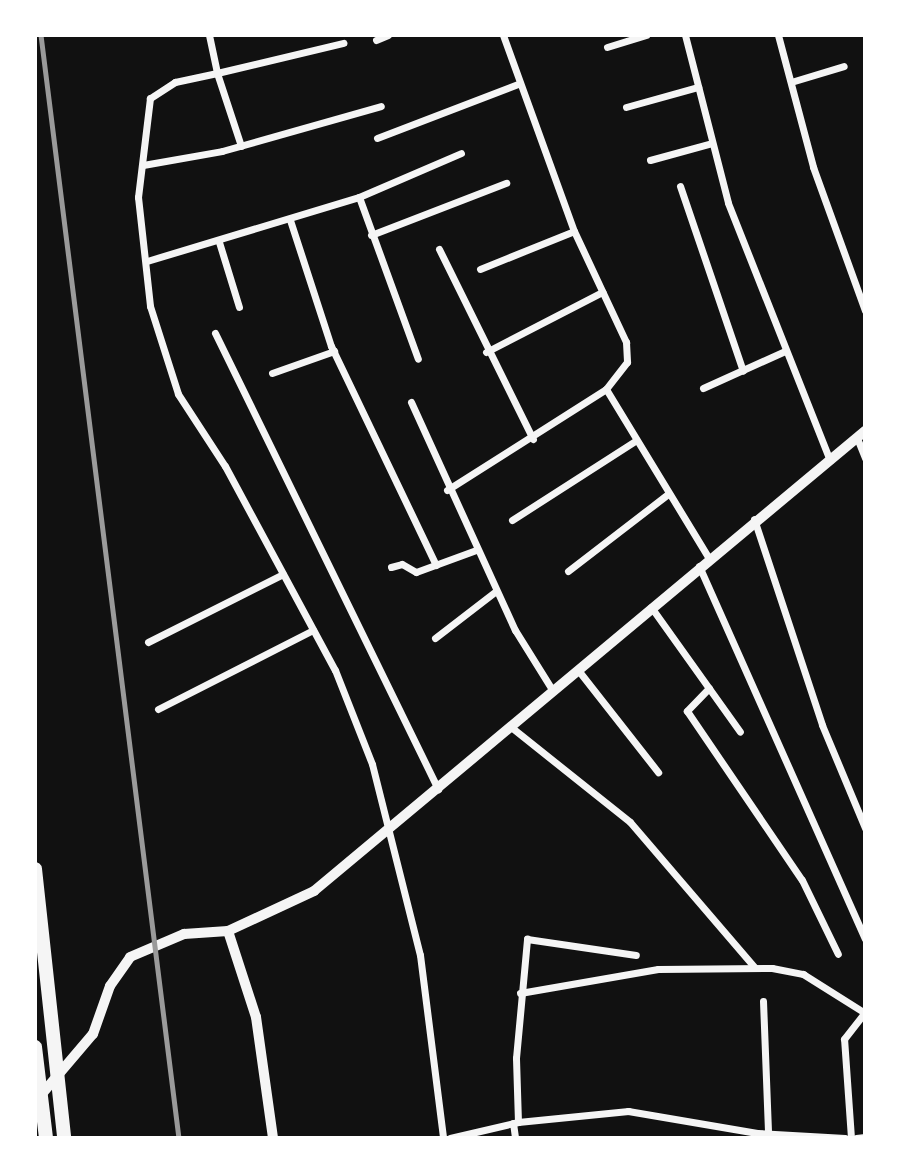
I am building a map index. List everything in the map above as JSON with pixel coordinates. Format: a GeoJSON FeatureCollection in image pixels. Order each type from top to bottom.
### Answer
{"type":"FeatureCollection","features":[{"type":"Feature","properties":{"kind":"main road"},"geometry":{"type":"LineString","coordinates":[[35,869],[64,1138]]}},
{"type":"Feature","properties":{"kind":"main road"},"geometry":{"type":"LineString","coordinates":[[35,1047],[46,1138]]}},
{"type":"Feature","properties":{"kind":"street"},"geometry":{"type":"LineString","coordinates":[[209,35],[217,73],[241,146]]}},
{"type":"Feature","properties":{"kind":"street"},"geometry":{"type":"LineString","coordinates":[[376,40],[388,35]]}},
{"type":"Feature","properties":{"kind":"street"},"geometry":{"type":"LineString","coordinates":[[447,490],[533,439],[606,389],[627,362],[626,342],[574,231],[503,35]]}},
{"type":"Feature","properties":{"kind":"street"},"geometry":{"type":"LineString","coordinates":[[607,47],[646,35]]}},
{"type":"Feature","properties":{"kind":"street"},"geometry":{"type":"LineString","coordinates":[[685,35],[728,203],[830,460]]}},
{"type":"Feature","properties":{"kind":"street"},"geometry":{"type":"LineString","coordinates":[[778,35],[813,167],[865,311]]}},
{"type":"Feature","properties":{"kind":"street"},"geometry":{"type":"LineString","coordinates":[[343,43],[175,82],[150,98],[138,197],[150,306],[178,394],[313,630],[372,764],[393,830],[420,955],[443,1138]]}},
{"type":"Feature","properties":{"kind":"street"},"geometry":{"type":"LineString","coordinates":[[792,82],[844,66]]}},
{"type":"Feature","properties":{"kind":"street"},"geometry":{"type":"LineString","coordinates":[[377,138],[520,83]]}},
{"type":"Feature","properties":{"kind":"street"},"geometry":{"type":"LineString","coordinates":[[626,107],[698,87]]}},
{"type":"Feature","properties":{"kind":"street"},"geometry":{"type":"LineString","coordinates":[[143,165],[241,146],[381,107]]}},
{"type":"Feature","properties":{"kind":"street"},"geometry":{"type":"LineString","coordinates":[[650,160],[712,143]]}},
{"type":"Feature","properties":{"kind":"street"},"geometry":{"type":"LineString","coordinates":[[147,261],[219,242],[359,197],[461,153]]}},
{"type":"Feature","properties":{"kind":"street"},"geometry":{"type":"LineString","coordinates":[[371,235],[506,183]]}},
{"type":"Feature","properties":{"kind":"street"},"geometry":{"type":"LineString","coordinates":[[680,186],[743,371]]}},
{"type":"Feature","properties":{"kind":"street"},"geometry":{"type":"LineString","coordinates":[[359,197],[418,359]]}},
{"type":"Feature","properties":{"kind":"street"},"geometry":{"type":"LineString","coordinates":[[290,220],[334,351],[436,565]]}},
{"type":"Feature","properties":{"kind":"street"},"geometry":{"type":"LineString","coordinates":[[480,269],[574,231]]}},
{"type":"Feature","properties":{"kind":"street"},"geometry":{"type":"LineString","coordinates":[[219,242],[239,307]]}},
{"type":"Feature","properties":{"kind":"street"},"geometry":{"type":"LineString","coordinates":[[439,249],[486,352],[533,439]]}},
{"type":"Feature","properties":{"kind":"street"},"geometry":{"type":"LineString","coordinates":[[486,352],[602,292]]}},
{"type":"Feature","properties":{"kind":"street"},"geometry":{"type":"LineString","coordinates":[[215,333],[356,610],[439,790]]}},
{"type":"Feature","properties":{"kind":"street"},"geometry":{"type":"LineString","coordinates":[[272,373],[334,351]]}},
{"type":"Feature","properties":{"kind":"street"},"geometry":{"type":"LineString","coordinates":[[704,388],[786,351]]}},
{"type":"Feature","properties":{"kind":"street"},"geometry":{"type":"LineString","coordinates":[[606,389],[635,441],[708,557]]}},
{"type":"Feature","properties":{"kind":"street"},"geometry":{"type":"LineString","coordinates":[[411,402],[447,490],[496,591],[553,691]]}},
{"type":"Feature","properties":{"kind":"street"},"geometry":{"type":"LineString","coordinates":[[41,1095],[93,1034],[110,986],[130,957],[184,934],[228,932],[314,891],[393,830],[698,565],[861,435],[865,458]]}},
{"type":"Feature","properties":{"kind":"street"},"geometry":{"type":"LineString","coordinates":[[512,520],[635,441]]}},
{"type":"Feature","properties":{"kind":"street"},"geometry":{"type":"LineString","coordinates":[[568,571],[668,494]]}},
{"type":"Feature","properties":{"kind":"street"},"geometry":{"type":"LineString","coordinates":[[754,519],[822,725],[865,828]]}},
{"type":"Feature","properties":{"kind":"street"},"geometry":{"type":"LineString","coordinates":[[391,567],[402,564],[416,572],[476,550]]}},
{"type":"Feature","properties":{"kind":"street"},"geometry":{"type":"LineString","coordinates":[[698,565],[865,939]]}},
{"type":"Feature","properties":{"kind":"street"},"geometry":{"type":"LineString","coordinates":[[148,642],[282,574]]}},
{"type":"Feature","properties":{"kind":"street"},"geometry":{"type":"LineString","coordinates":[[435,638],[496,591]]}},
{"type":"Feature","properties":{"kind":"street"},"geometry":{"type":"LineString","coordinates":[[650,607],[740,732]]}},
{"type":"Feature","properties":{"kind":"street"},"geometry":{"type":"LineString","coordinates":[[158,709],[313,630]]}},
{"type":"Feature","properties":{"kind":"street"},"geometry":{"type":"LineString","coordinates":[[578,670],[658,772]]}},
{"type":"Feature","properties":{"kind":"street"},"geometry":{"type":"LineString","coordinates":[[709,688],[687,711],[802,880],[838,954]]}},
{"type":"Feature","properties":{"kind":"street"},"geometry":{"type":"LineString","coordinates":[[512,727],[630,822],[755,968]]}},
{"type":"Feature","properties":{"kind":"street"},"geometry":{"type":"LineString","coordinates":[[228,932],[256,1017],[273,1138]]}},
{"type":"Feature","properties":{"kind":"street"},"geometry":{"type":"LineString","coordinates":[[515,1138],[520,993],[527,939],[636,955]]}},
{"type":"Feature","properties":{"kind":"street"},"geometry":{"type":"LineString","coordinates":[[520,993],[658,969],[755,968],[803,974],[865,1012],[844,1040],[850,1138]]}},
{"type":"Feature","properties":{"kind":"street"},"geometry":{"type":"LineString","coordinates":[[763,1001],[768,1133]]}},
{"type":"Feature","properties":{"kind":"street"},"geometry":{"type":"LineString","coordinates":[[450,1138],[516,1123],[628,1111],[758,1135],[768,1133],[845,1138]]}},
{"type":"Feature","properties":{"kind":"street"},"geometry":{"type":"LineString","coordinates":[[856,1138],[865,1138]]}},
{"type":"Feature","properties":{"kind":"railway"},"geometry":{"type":"LineString","coordinates":[[41,35],[179,1138]]}}]}
